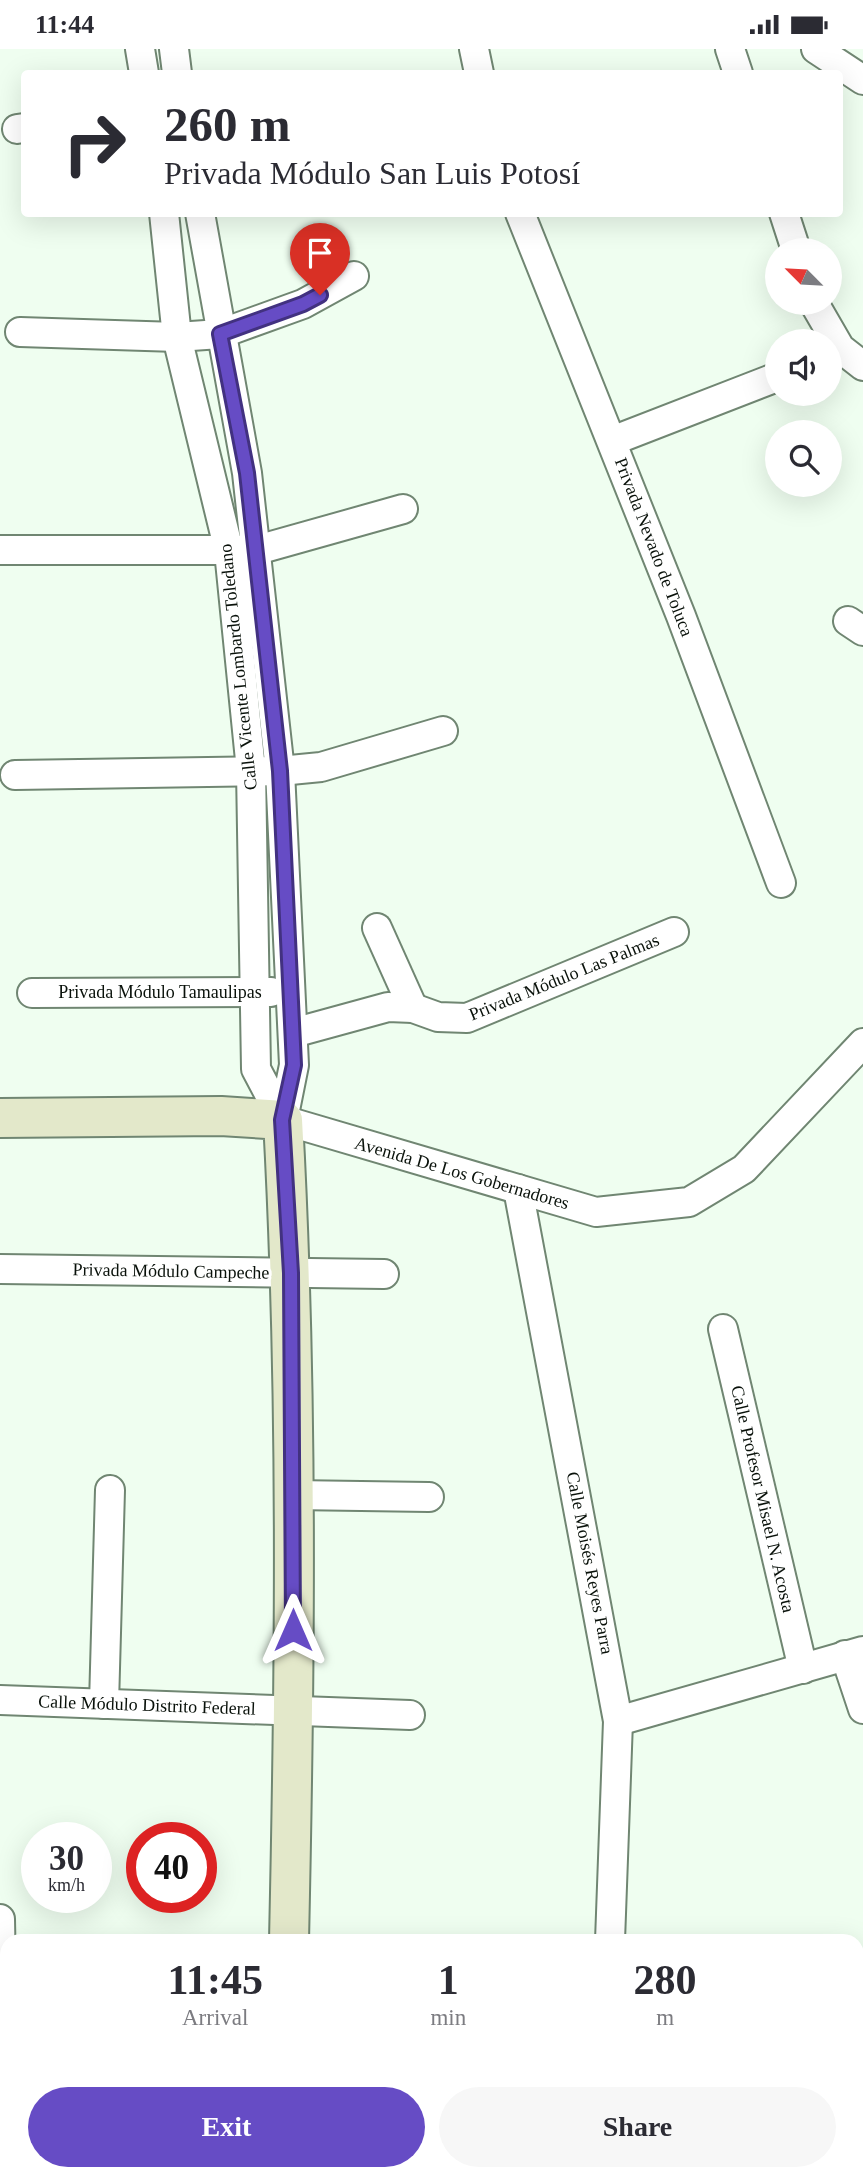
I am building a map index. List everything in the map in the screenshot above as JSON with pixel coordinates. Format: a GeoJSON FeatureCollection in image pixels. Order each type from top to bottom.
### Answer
{"type":"FeatureCollection","features":[{"type":"Feature","properties":{"kind":"street"},"geometry":{"type":"LineString","coordinates":[[140,49],[144,70]]}},
{"type":"Feature","properties":{"kind":"street"},"geometry":{"type":"LineString","coordinates":[[174,49],[177,70]]}},
{"type":"Feature","properties":{"kind":"street"},"geometry":{"type":"LineString","coordinates":[[474,49],[478,70]]}},
{"type":"Feature","properties":{"kind":"street"},"geometry":{"type":"LineString","coordinates":[[730,49],[737,70]]}},
{"type":"Feature","properties":{"kind":"street"},"geometry":{"type":"LineString","coordinates":[[816,49],[863,80]]}},
{"type":"Feature","properties":{"kind":"street","name":"Calle Vicente Lombardo Toledano"},"geometry":{"type":"LineString","coordinates":[[164,217],[177,337],[229,551],[251,770],[256,1069],[282,1120]]}},
{"type":"Feature","properties":{"kind":"street","name":"Calle Vicente Lombardo Toledano"},"geometry":{"type":"LineString","coordinates":[[201,217],[247,473],[280,771],[294,1065],[282,1120],[291,1273],[293,1495],[294,1711],[289,1934]]}},
{"type":"Feature","properties":{"kind":"street","name":"Privada Nevado de Toluca"},"geometry":{"type":"LineString","coordinates":[[522,217],[612,441],[781,883]]}},
{"type":"Feature","properties":{"kind":"street"},"geometry":{"type":"LineString","coordinates":[[785,217],[792,238]]}},
{"type":"Feature","properties":{"kind":"street"},"geometry":{"type":"LineString","coordinates":[[20,332],[177,337],[220,334],[303,304],[354,277]]}},
{"type":"Feature","properties":{"kind":"street"},"geometry":{"type":"LineString","coordinates":[[842,355],[863,366]]}},
{"type":"Feature","properties":{"kind":"street"},"geometry":{"type":"LineString","coordinates":[[612,441],[765,382]]}},
{"type":"Feature","properties":{"kind":"street"},"geometry":{"type":"LineString","coordinates":[[0,550],[257,550],[403,509]]}},
{"type":"Feature","properties":{"kind":"street"},"geometry":{"type":"LineString","coordinates":[[15,775],[280,771],[321,767],[443,731]]}},
{"type":"Feature","properties":{"kind":"street"},"geometry":{"type":"LineString","coordinates":[[377,928],[413,1008]]}},
{"type":"Feature","properties":{"kind":"street","name":"Privada Módulo Las Palmas"},"geometry":{"type":"LineString","coordinates":[[293,1033],[388,1007],[413,1008],[438,1017],[467,1018],[674,932]]}},
{"type":"Feature","properties":{"kind":"street","name":"Privada Módulo Tamaulipas"},"geometry":{"type":"LineString","coordinates":[[32,993],[289,991]]}},
{"type":"Feature","properties":{"kind":"street","name":"Avenida De Los Gobernadores"},"geometry":{"type":"LineString","coordinates":[[0,1118],[221,1117],[282,1120],[596,1212],[689,1202],[744,1169],[863,1043]]}},
{"type":"Feature","properties":{"kind":"street","name":"Calle Moisés Reyes Parra"},"geometry":{"type":"LineString","coordinates":[[518,1189],[618,1721],[610,1934]]}},
{"type":"Feature","properties":{"kind":"street","name":"Privada Módulo Campeche"},"geometry":{"type":"LineString","coordinates":[[0,1269],[384,1275]]}},
{"type":"Feature","properties":{"kind":"street","name":"Calle Profesor Misael N. Acosta"},"geometry":{"type":"LineString","coordinates":[[723,1329],[803,1669]]}},
{"type":"Feature","properties":{"kind":"street"},"geometry":{"type":"LineString","coordinates":[[104,1704],[110,1490]]}},
{"type":"Feature","properties":{"kind":"street"},"geometry":{"type":"LineString","coordinates":[[293,1495],[429,1497]]}},
{"type":"Feature","properties":{"kind":"street"},"geometry":{"type":"LineString","coordinates":[[618,1721],[854,1653],[863,1709]]}},
{"type":"Feature","properties":{"kind":"street","name":"Calle Módulo Distrito Federal"},"geometry":{"type":"LineString","coordinates":[[0,1700],[410,1715]]}},
{"type":"Feature","properties":{"kind":"route"},"geometry":{"type":"LineString","coordinates":[[293,1630],[291,1273],[282,1120],[294,1065],[280,771],[247,473],[220,334],[303,304],[320,295]]}}]}
